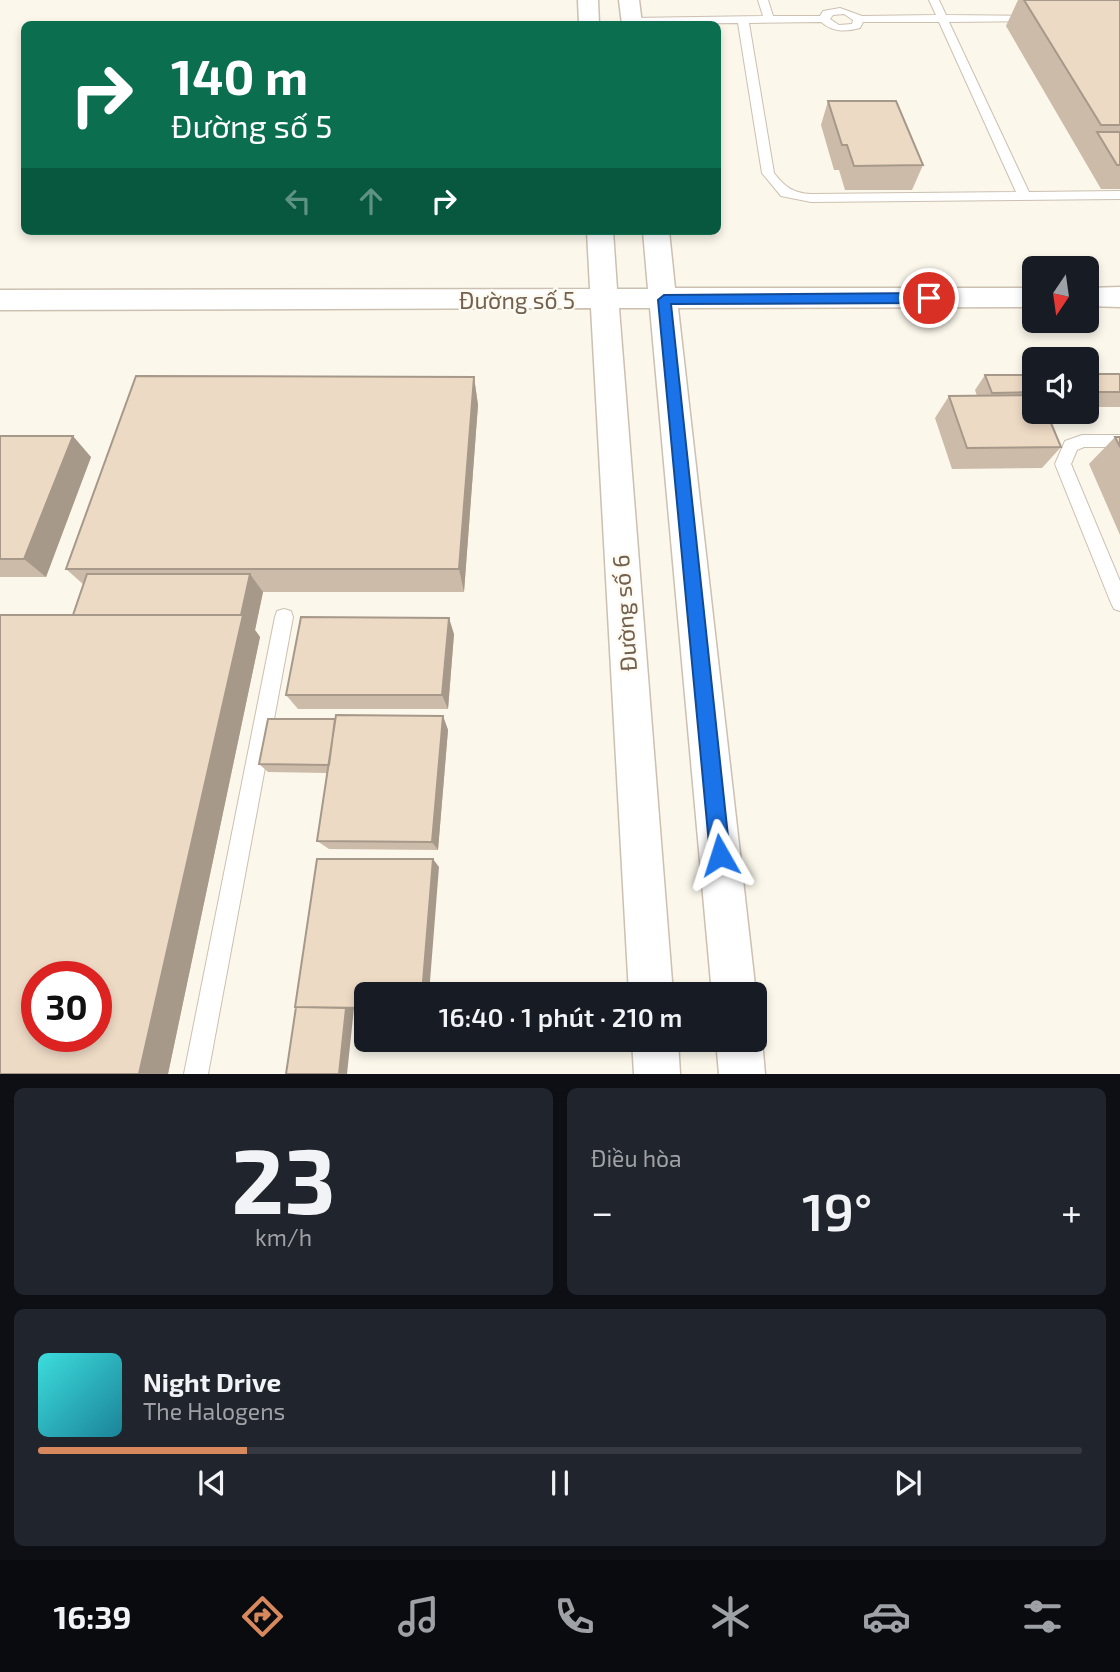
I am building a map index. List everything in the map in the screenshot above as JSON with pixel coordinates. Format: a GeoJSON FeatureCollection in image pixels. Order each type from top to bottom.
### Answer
{"type":"FeatureCollection","features":[{"type":"Feature","properties":{"kind":"street"},"geometry":{"type":"LineString","coordinates":[[588,0],[589,21]]}},
{"type":"Feature","properties":{"kind":"street"},"geometry":{"type":"LineString","coordinates":[[629,0],[631,21]]}},
{"type":"Feature","properties":{"kind":"street","name":"Đường số 6"},"geometry":{"type":"LineString","coordinates":[[600,235],[650,982]]}},
{"type":"Feature","properties":{"kind":"street"},"geometry":{"type":"LineString","coordinates":[[656,235],[733,982]]}},
{"type":"Feature","properties":{"kind":"street","name":"Đường số 5"},"geometry":{"type":"LineString","coordinates":[[0,300],[604,301],[1022,297]]}},
{"type":"Feature","properties":{"kind":"street"},"geometry":{"type":"LineString","coordinates":[[1099,297],[1120,297]]}},
{"type":"Feature","properties":{"kind":"street"},"geometry":{"type":"LineString","coordinates":[[655,1052],[657,1073]]}},
{"type":"Feature","properties":{"kind":"street"},"geometry":{"type":"LineString","coordinates":[[740,1052],[743,1073]]}},
{"type":"Feature","properties":{"kind":"lane"},"geometry":{"type":"LineString","coordinates":[[763,0],[769,20]]}},
{"type":"Feature","properties":{"kind":"lane"},"geometry":{"type":"LineString","coordinates":[[934,0],[1024,197]]}},
{"type":"Feature","properties":{"kind":"lane"},"geometry":{"type":"LineString","coordinates":[[824,19],[827,13],[839,10],[851,13],[859,19],[1052,18]]}},
{"type":"Feature","properties":{"kind":"lane"},"geometry":{"type":"LineString","coordinates":[[706,21],[824,19],[831,26],[845,28],[856,26],[859,19]]}},
{"type":"Feature","properties":{"kind":"lane"},"geometry":{"type":"LineString","coordinates":[[743,20],[768,173],[781,192],[791,197],[1120,195]]}},
{"type":"Feature","properties":{"kind":"lane"},"geometry":{"type":"LineString","coordinates":[[1120,441],[1082,441],[1070,446],[1063,464],[1120,603]]}},
{"type":"Feature","properties":{"kind":"lane"},"geometry":{"type":"LineString","coordinates":[[196,1073],[284,617]]}},
{"type":"Feature","properties":{"kind":"building"},"geometry":{"type":"Polygon","coordinates":[[[1024,0],[1120,0],[1120,125],[1101,125],[1024,0]]]}},
{"type":"Feature","properties":{"kind":"building"},"geometry":{"type":"Polygon","coordinates":[[[828,101],[896,101],[923,165],[854,166],[847,145],[842,145],[828,101]]]}},
{"type":"Feature","properties":{"kind":"building"},"geometry":{"type":"Polygon","coordinates":[[[1097,132],[1120,132],[1120,165],[1117,165],[1097,132]]]}},
{"type":"Feature","properties":{"kind":"building"},"geometry":{"type":"Polygon","coordinates":[[[1099,374],[1120,374],[1120,392],[1099,392],[1099,374]]]}},
{"type":"Feature","properties":{"kind":"building"},"geometry":{"type":"Polygon","coordinates":[[[985,375],[1022,375],[1022,392],[992,393],[985,375]]]}},
{"type":"Feature","properties":{"kind":"building"},"geometry":{"type":"Polygon","coordinates":[[[136,376],[474,377],[459,569],[66,569],[136,376]]]}},
{"type":"Feature","properties":{"kind":"building"},"geometry":{"type":"Polygon","coordinates":[[[1022,395],[1022,424],[1051,424],[1061,447],[967,448],[949,396],[1022,395]]]}},
{"type":"Feature","properties":{"kind":"building"},"geometry":{"type":"Polygon","coordinates":[[[0,436],[73,436],[24,559],[0,559],[0,436]]]}},
{"type":"Feature","properties":{"kind":"building"},"geometry":{"type":"Polygon","coordinates":[[[87,574],[250,574],[241,615],[73,615],[87,574]]]}},
{"type":"Feature","properties":{"kind":"building"},"geometry":{"type":"Polygon","coordinates":[[[0,615],[243,615],[139,1074],[0,1074],[0,615]]]}},
{"type":"Feature","properties":{"kind":"building"},"geometry":{"type":"Polygon","coordinates":[[[301,617],[449,618],[442,695],[286,695],[301,617]]]}},
{"type":"Feature","properties":{"kind":"building"},"geometry":{"type":"Polygon","coordinates":[[[336,715],[443,716],[432,842],[317,841],[336,715]]]}},
{"type":"Feature","properties":{"kind":"building"},"geometry":{"type":"Polygon","coordinates":[[[268,719],[335,719],[329,765],[259,764],[268,719]]]}},
{"type":"Feature","properties":{"kind":"building"},"geometry":{"type":"Polygon","coordinates":[[[317,859],[433,859],[423,982],[354,982],[354,1008],[295,1007],[317,859]]]}},
{"type":"Feature","properties":{"kind":"building"},"geometry":{"type":"Polygon","coordinates":[[[296,1007],[346,1008],[339,1074],[286,1074],[296,1007]]]}},
{"type":"Feature","properties":{"kind":"route"},"geometry":{"type":"LineString","coordinates":[[720,855],[664,300],[929,298]]}}]}
